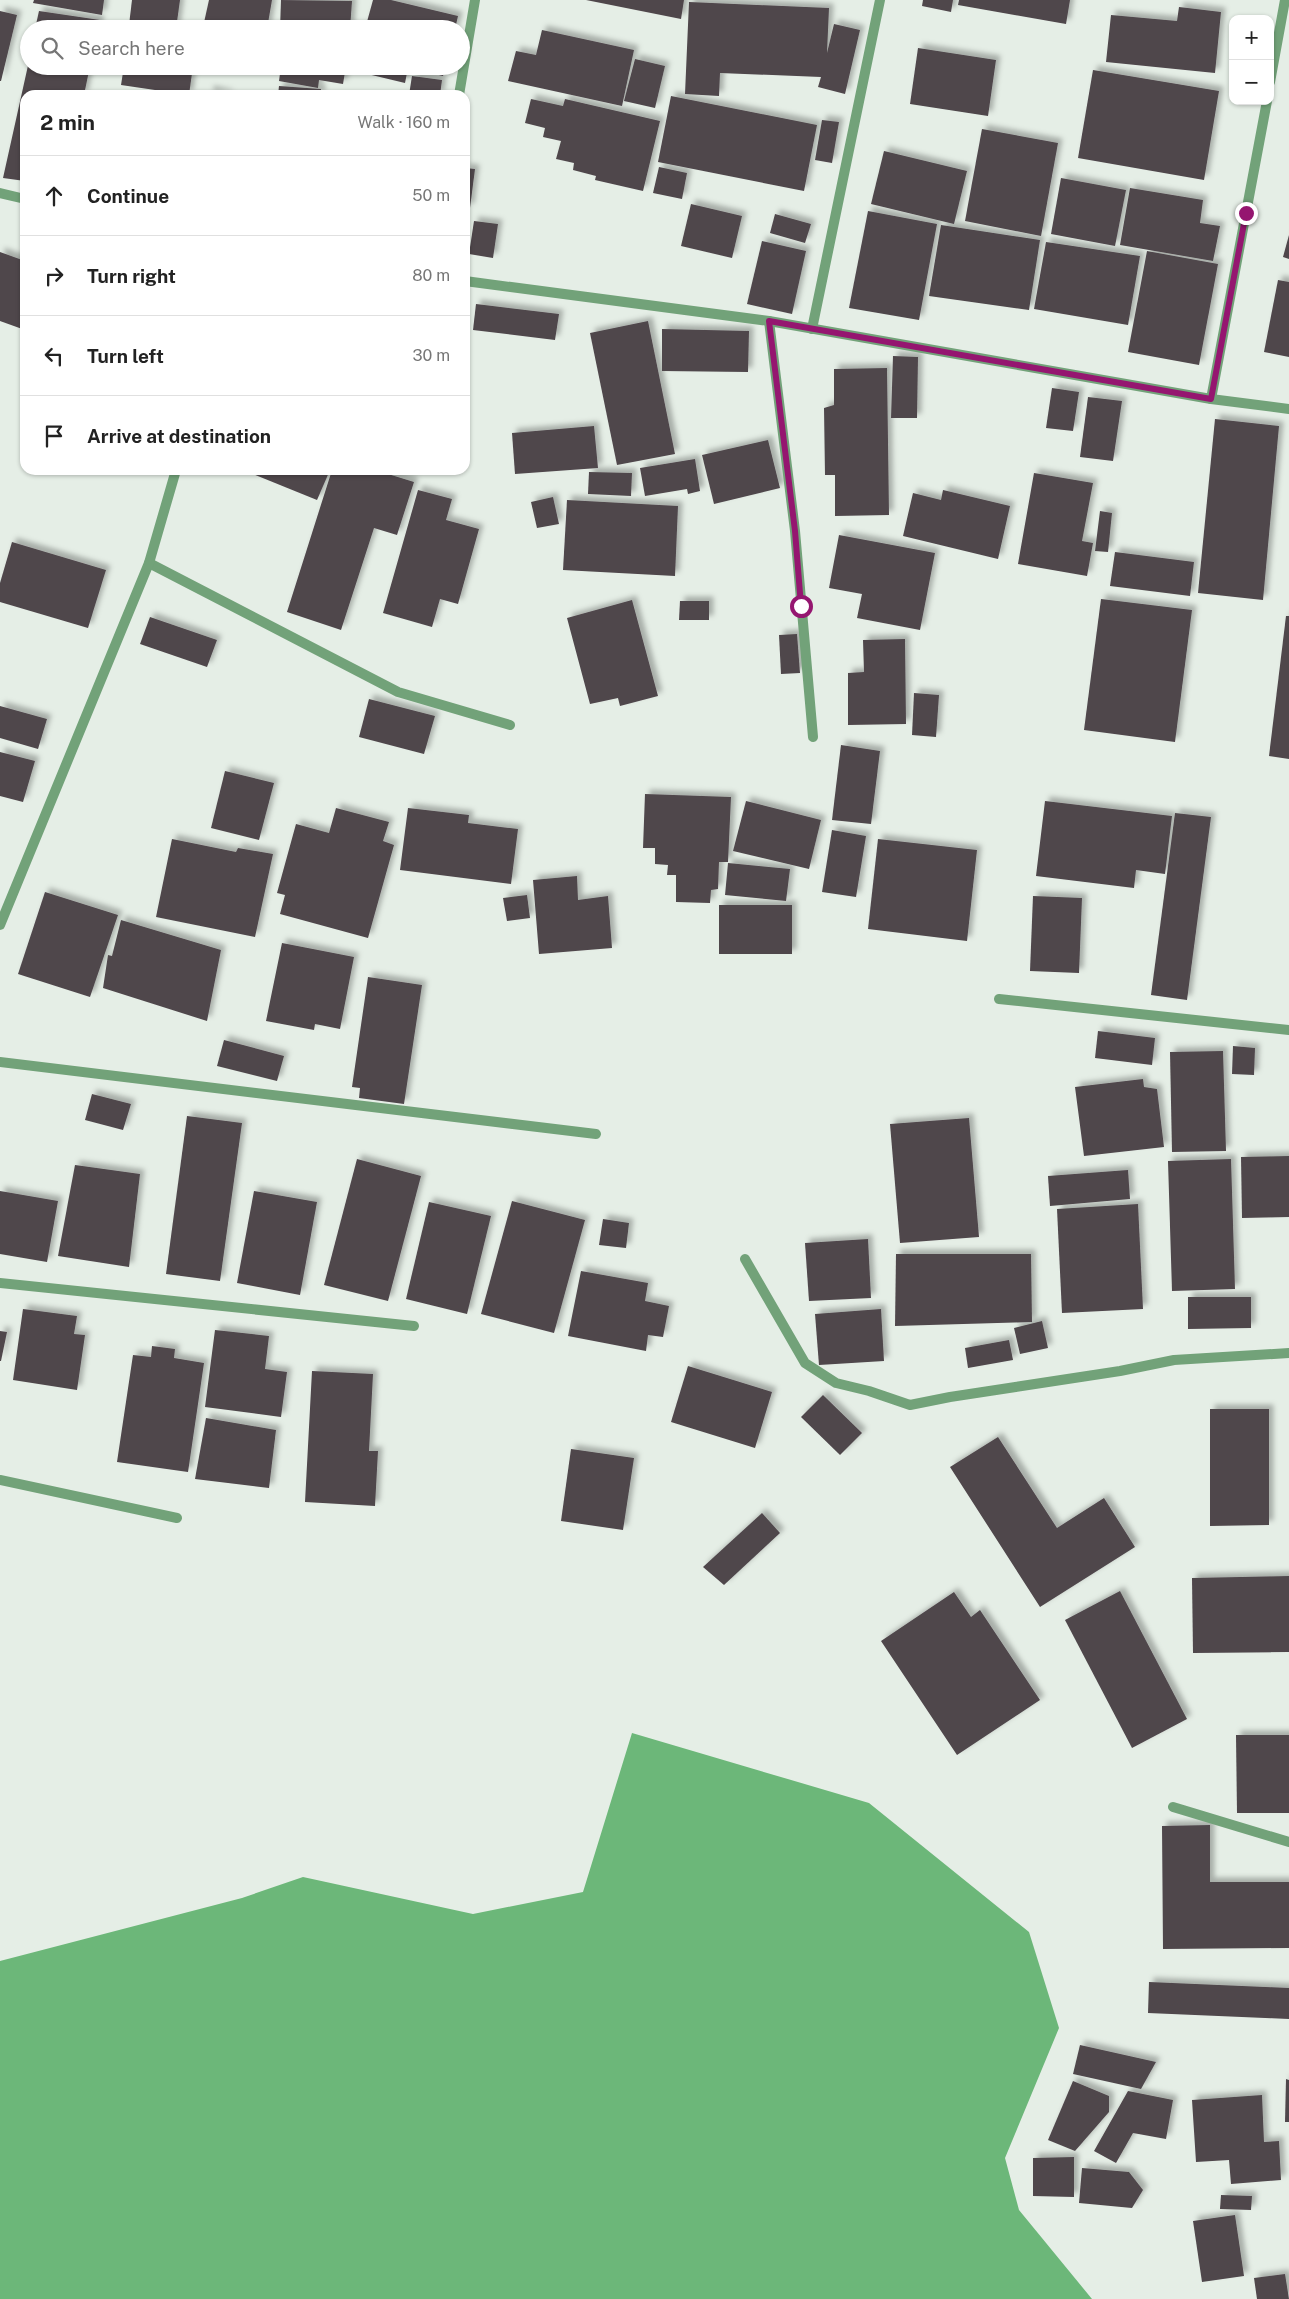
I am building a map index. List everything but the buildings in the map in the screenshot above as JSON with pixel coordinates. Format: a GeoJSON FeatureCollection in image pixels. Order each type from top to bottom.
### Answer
{"type":"FeatureCollection","features":[{"type":"Feature","properties":{"kind":"street"},"geometry":{"type":"LineString","coordinates":[[470,30],[475,0]]}},
{"type":"Feature","properties":{"kind":"street"},"geometry":{"type":"LineString","coordinates":[[812,328],[880,0]]}},
{"type":"Feature","properties":{"kind":"street"},"geometry":{"type":"LineString","coordinates":[[1274,62],[1286,0]]}},
{"type":"Feature","properties":{"kind":"street"},"geometry":{"type":"LineString","coordinates":[[460,90],[462,75]]}},
{"type":"Feature","properties":{"kind":"street"},"geometry":{"type":"LineString","coordinates":[[1211,399],[1265,105]]}},
{"type":"Feature","properties":{"kind":"street"},"geometry":{"type":"LineString","coordinates":[[0,193],[20,198]]}},
{"type":"Feature","properties":{"kind":"street"},"geometry":{"type":"LineString","coordinates":[[470,282],[769,321],[1211,399],[1289,409]]}},
{"type":"Feature","properties":{"kind":"street"},"geometry":{"type":"LineString","coordinates":[[769,321],[795,531],[813,737]]}},
{"type":"Feature","properties":{"kind":"street"},"geometry":{"type":"LineString","coordinates":[[0,925],[149,563],[175,475]]}},
{"type":"Feature","properties":{"kind":"street"},"geometry":{"type":"LineString","coordinates":[[149,563],[398,692],[510,725]]}},
{"type":"Feature","properties":{"kind":"street"},"geometry":{"type":"LineString","coordinates":[[999,999],[1289,1030]]}},
{"type":"Feature","properties":{"kind":"street"},"geometry":{"type":"LineString","coordinates":[[0,1062],[596,1134]]}},
{"type":"Feature","properties":{"kind":"street"},"geometry":{"type":"LineString","coordinates":[[745,1260],[805,1363],[836,1383],[869,1391],[910,1405],[950,1397],[1120,1371],[1174,1360],[1289,1353]]}},
{"type":"Feature","properties":{"kind":"street"},"geometry":{"type":"LineString","coordinates":[[0,1283],[414,1326]]}},
{"type":"Feature","properties":{"kind":"street"},"geometry":{"type":"LineString","coordinates":[[0,1480],[177,1518]]}},
{"type":"Feature","properties":{"kind":"street"},"geometry":{"type":"LineString","coordinates":[[1173,1807],[1289,1842]]}},
{"type":"Feature","properties":{"kind":"shaded area"},"geometry":{"type":"Polygon","coordinates":[[[632,1733],[869,1803],[1029,1932],[1059,2028],[1005,2158],[1019,2210],[1092,2299],[0,2299],[0,1961],[242,1898],[303,1877],[473,1914],[583,1892],[632,1733]]]}},
{"type":"Feature","properties":{"kind":"route"},"geometry":{"type":"LineString","coordinates":[[801,606],[795,531],[769,321],[1211,399],[1246,213]]}}]}
